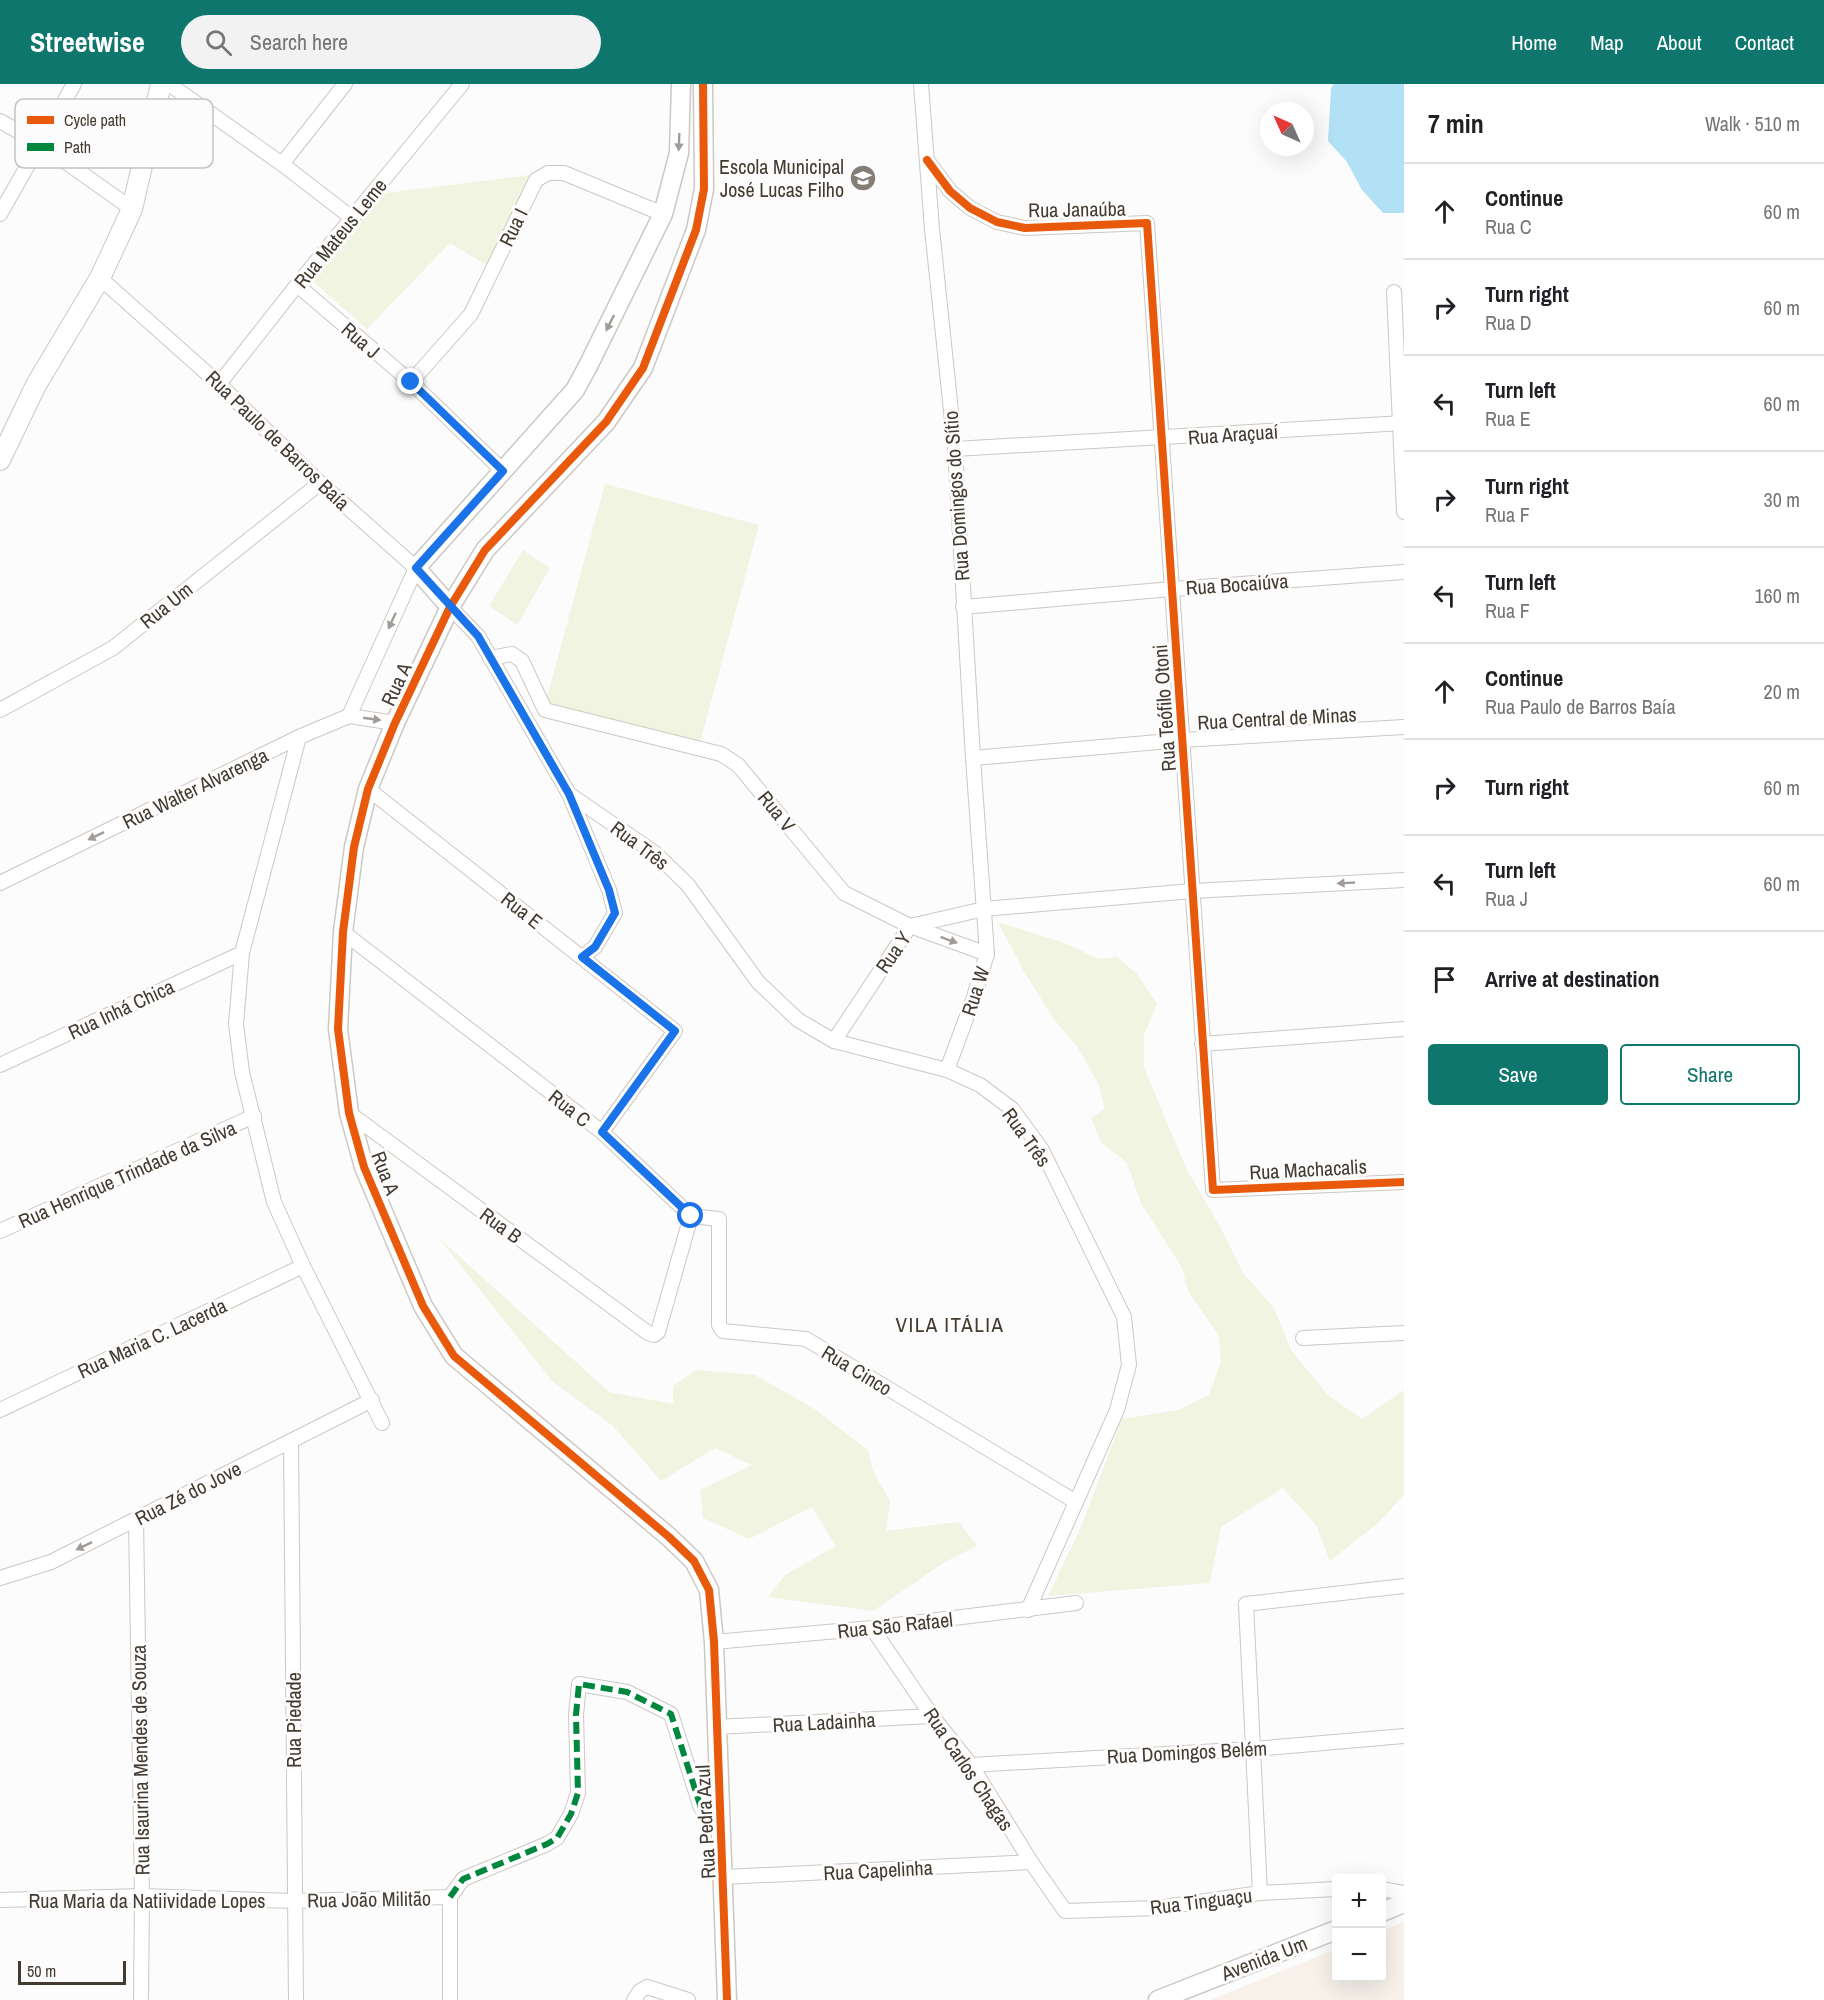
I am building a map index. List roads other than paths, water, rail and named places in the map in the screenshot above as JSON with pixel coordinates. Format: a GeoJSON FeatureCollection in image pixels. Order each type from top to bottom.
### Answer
{"type":"FeatureCollection","features":[{"type":"Feature","properties":{"kind":"main road"},"geometry":{"type":"LineString","coordinates":[[158,99],[161,84]]}},
{"type":"Feature","properties":{"kind":"main road"},"geometry":{"type":"LineString","coordinates":[[0,460],[36,385],[100,278],[132,209],[142,168]]}},
{"type":"Feature","properties":{"kind":"street"},"geometry":{"type":"LineString","coordinates":[[65,99],[74,84]]}},
{"type":"Feature","properties":{"kind":"street"},"geometry":{"type":"LineString","coordinates":[[169,84],[190,99]]}},
{"type":"Feature","properties":{"kind":"street"},"geometry":{"type":"LineString","coordinates":[[282,164],[345,84]]}},
{"type":"Feature","properties":{"kind":"street","name":"Rua Mateus Leme"},"geometry":{"type":"LineString","coordinates":[[219,384],[462,84]]}},
{"type":"Feature","properties":{"kind":"street"},"geometry":{"type":"LineString","coordinates":[[395,723],[349,716],[416,568],[575,390],[663,214],[679,153],[681,84]]}},
{"type":"Feature","properties":{"kind":"street","name":"Rua A"},"geometry":{"type":"LineString","coordinates":[[702,84],[704,189],[696,230],[643,368],[606,422],[486,550],[450,607],[395,723],[368,789],[354,847],[343,932],[338,1029],[350,1113],[364,1167],[423,1306],[448,1348],[454,1356],[669,1537],[694,1562],[709,1590],[714,1642]]}},
{"type":"Feature","properties":{"kind":"street","name":"Rua Domingos do Sítio"},"geometry":{"type":"LineString","coordinates":[[921,84],[955,449],[963,607],[984,909]]}},
{"type":"Feature","properties":{"kind":"street"},"geometry":{"type":"LineString","coordinates":[[213,115],[352,218]]}},
{"type":"Feature","properties":{"kind":"street"},"geometry":{"type":"LineString","coordinates":[[0,121],[15,129]]}},
{"type":"Feature","properties":{"kind":"street","name":"Rua Janaúba"},"geometry":{"type":"LineString","coordinates":[[927,160],[950,191],[970,208],[997,222],[1025,228],[1147,224]]}},
{"type":"Feature","properties":{"kind":"street"},"geometry":{"type":"LineString","coordinates":[[0,214],[25,168]]}},
{"type":"Feature","properties":{"kind":"street"},"geometry":{"type":"LineString","coordinates":[[74,168],[132,209]]}},
{"type":"Feature","properties":{"kind":"street","name":"Rua I"},"geometry":{"type":"LineString","coordinates":[[411,382],[471,314],[536,180],[548,173],[564,173],[663,214]]}},
{"type":"Feature","properties":{"kind":"street","name":"Rua Teófilo Otoni"},"geometry":{"type":"LineString","coordinates":[[1147,224],[1213,1190]]}},
{"type":"Feature","properties":{"kind":"street","name":"Rua Paulo de Barros Baía"},"geometry":{"type":"LineString","coordinates":[[100,278],[219,384],[320,483],[416,568],[450,607]]}},
{"type":"Feature","properties":{"kind":"street","name":"Rua J"},"geometry":{"type":"LineString","coordinates":[[297,285],[411,382],[503,471]]}},
{"type":"Feature","properties":{"kind":"street"},"geometry":{"type":"LineString","coordinates":[[1394,292],[1402,423],[1404,512]]}},
{"type":"Feature","properties":{"kind":"street","name":"Rua Araçuaí"},"geometry":{"type":"LineString","coordinates":[[955,449],[1402,423]]}},
{"type":"Feature","properties":{"kind":"street","name":"Rua Um"},"geometry":{"type":"LineString","coordinates":[[0,710],[113,648],[320,483]]}},
{"type":"Feature","properties":{"kind":"street","name":"Rua Bocaiúva"},"geometry":{"type":"LineString","coordinates":[[963,607],[1404,572]]}},
{"type":"Feature","properties":{"kind":"street"},"geometry":{"type":"LineString","coordinates":[[450,607],[478,636],[569,794],[609,890],[615,913],[595,947],[582,957]]}},
{"type":"Feature","properties":{"kind":"street","name":"Rua V"},"geometry":{"type":"LineString","coordinates":[[490,658],[512,654],[522,661],[545,710],[721,754],[738,765],[844,893],[910,926],[987,954]]}},
{"type":"Feature","properties":{"kind":"street","name":"Rua Walter Alvarenga"},"geometry":{"type":"LineString","coordinates":[[0,883],[299,737],[349,716]]}},
{"type":"Feature","properties":{"kind":"street","name":"Rua Central de Minas"},"geometry":{"type":"LineString","coordinates":[[973,758],[1182,740],[1404,727]]}},
{"type":"Feature","properties":{"kind":"street"},"geometry":{"type":"LineString","coordinates":[[299,737],[242,953],[236,1024],[242,1072],[274,1202],[303,1266],[382,1423]]}},
{"type":"Feature","properties":{"kind":"street","name":"Rua E"},"geometry":{"type":"LineString","coordinates":[[368,789],[675,1031],[602,1132]]}},
{"type":"Feature","properties":{"kind":"street","name":"Rua Três"},"geometry":{"type":"LineString","coordinates":[[569,794],[655,853],[688,885],[758,982],[771,997],[798,1020],[834,1041],[947,1070],[980,1085],[1012,1109],[1042,1150],[1124,1317],[1129,1365],[1117,1410],[1028,1610]]}},
{"type":"Feature","properties":{"kind":"street","name":"Rua Y"},"geometry":{"type":"LineString","coordinates":[[834,1041],[910,926],[984,909],[1192,891],[1404,879]]}},
{"type":"Feature","properties":{"kind":"street","name":"Rua W"},"geometry":{"type":"LineString","coordinates":[[947,1070],[987,954],[984,909]]}},
{"type":"Feature","properties":{"kind":"street","name":"Rua C"},"geometry":{"type":"LineString","coordinates":[[343,932],[602,1132],[691,1216]]}},
{"type":"Feature","properties":{"kind":"street","name":"Rua Inhá Chica"},"geometry":{"type":"LineString","coordinates":[[0,1065],[242,953]]}},
{"type":"Feature","properties":{"kind":"street"},"geometry":{"type":"LineString","coordinates":[[1202,1044],[1404,1029]]}},
{"type":"Feature","properties":{"kind":"street","name":"Rua B"},"geometry":{"type":"LineString","coordinates":[[350,1113],[654,1335],[658,1332],[691,1216]]}},
{"type":"Feature","properties":{"kind":"street","name":"Rua Henrique Trindade da Silva"},"geometry":{"type":"LineString","coordinates":[[0,1231],[254,1116]]}},
{"type":"Feature","properties":{"kind":"street","name":"Rua Machacalis"},"geometry":{"type":"LineString","coordinates":[[1213,1190],[1404,1182]]}},
{"type":"Feature","properties":{"kind":"street","name":"Rua Cinco"},"geometry":{"type":"LineString","coordinates":[[691,1216],[719,1219],[719,1325],[723,1331],[806,1340],[1076,1503]]}},
{"type":"Feature","properties":{"kind":"street","name":"Rua Maria C. Lacerda"},"geometry":{"type":"LineString","coordinates":[[0,1410],[303,1266]]}},
{"type":"Feature","properties":{"kind":"street"},"geometry":{"type":"LineString","coordinates":[[1303,1338],[1404,1333]]}},
{"type":"Feature","properties":{"kind":"street","name":"Rua Zé do Jove"},"geometry":{"type":"LineString","coordinates":[[0,1578],[51,1562],[372,1400]]}},
{"type":"Feature","properties":{"kind":"street","name":"Rua Piedade"},"geometry":{"type":"LineString","coordinates":[[291,1441],[296,2000]]}},
{"type":"Feature","properties":{"kind":"street","name":"Rua Isaurina Mendes de Souza"},"geometry":{"type":"LineString","coordinates":[[136,1520],[141,2000]]}},
{"type":"Feature","properties":{"kind":"street"},"geometry":{"type":"LineString","coordinates":[[1260,1893],[1246,1604],[1404,1586]]}},
{"type":"Feature","properties":{"kind":"street","name":"Rua São Rafael"},"geometry":{"type":"LineString","coordinates":[[714,1642],[872,1628],[1076,1604]]}},
{"type":"Feature","properties":{"kind":"street","name":"Rua Carlos Chagas"},"geometry":{"type":"LineString","coordinates":[[872,1628],[932,1716],[970,1765],[1065,1911]]}},
{"type":"Feature","properties":{"kind":"street","name":"Rua Pedra Azul"},"geometry":{"type":"LineString","coordinates":[[714,1642],[727,2000]]}},
{"type":"Feature","properties":{"kind":"street"},"geometry":{"type":"LineString","coordinates":[[450,1897],[463,1879],[557,1838],[571,1814],[578,1793],[576,1715],[579,1684],[627,1692],[671,1714],[700,1808],[721,1818]]}},
{"type":"Feature","properties":{"kind":"street","name":"Rua Ladainha"},"geometry":{"type":"LineString","coordinates":[[716,1727],[932,1716]]}},
{"type":"Feature","properties":{"kind":"street","name":"Rua Domingos Belém"},"geometry":{"type":"LineString","coordinates":[[970,1765],[1254,1749],[1404,1736]]}},
{"type":"Feature","properties":{"kind":"street","name":"Rua Capelinha"},"geometry":{"type":"LineString","coordinates":[[724,1877],[1031,1862]]}},
{"type":"Feature","properties":{"kind":"street","name":"Rua Tinguaçu"},"geometry":{"type":"LineString","coordinates":[[1065,1911],[1158,1908],[1260,1893],[1332,1889]]}},
{"type":"Feature","properties":{"kind":"street"},"geometry":{"type":"LineString","coordinates":[[1386,1890],[1404,1893]]}},
{"type":"Feature","properties":{"kind":"street","name":"Rua Maria da Natiividade Lopes"},"geometry":{"type":"LineString","coordinates":[[0,1900],[141,1896],[294,1901]]}},
{"type":"Feature","properties":{"kind":"street","name":"Rua João Militão"},"geometry":{"type":"LineString","coordinates":[[294,1901],[450,1897],[450,2000]]}},
{"type":"Feature","properties":{"kind":"street"},"geometry":{"type":"LineString","coordinates":[[1386,1910],[1404,1903]]}},
{"type":"Feature","properties":{"kind":"street","name":"Avenida Um"},"geometry":{"type":"LineString","coordinates":[[1158,2000],[1332,1932]]}},
{"type":"Feature","properties":{"kind":"street"},"geometry":{"type":"LineString","coordinates":[[634,2000],[640,1991],[647,1987],[688,2000]]}},
{"type":"Feature","properties":{"kind":"water"},"geometry":{"type":"Polygon","coordinates":[[[1334,84],[1404,84],[1404,213],[1383,213],[1362,190],[1347,162],[1328,141],[1331,88],[1334,84]]]}},
{"type":"Feature","properties":{"kind":"place","name":"Escola Municipal José Lucas Filho"},"geometry":{"type":"Point","coordinates":[863,178]}},
{"type":"Feature","properties":{"kind":"district","name":"VILA ITÁLIA"},"geometry":{"type":"Point","coordinates":[950,1324]}}]}
